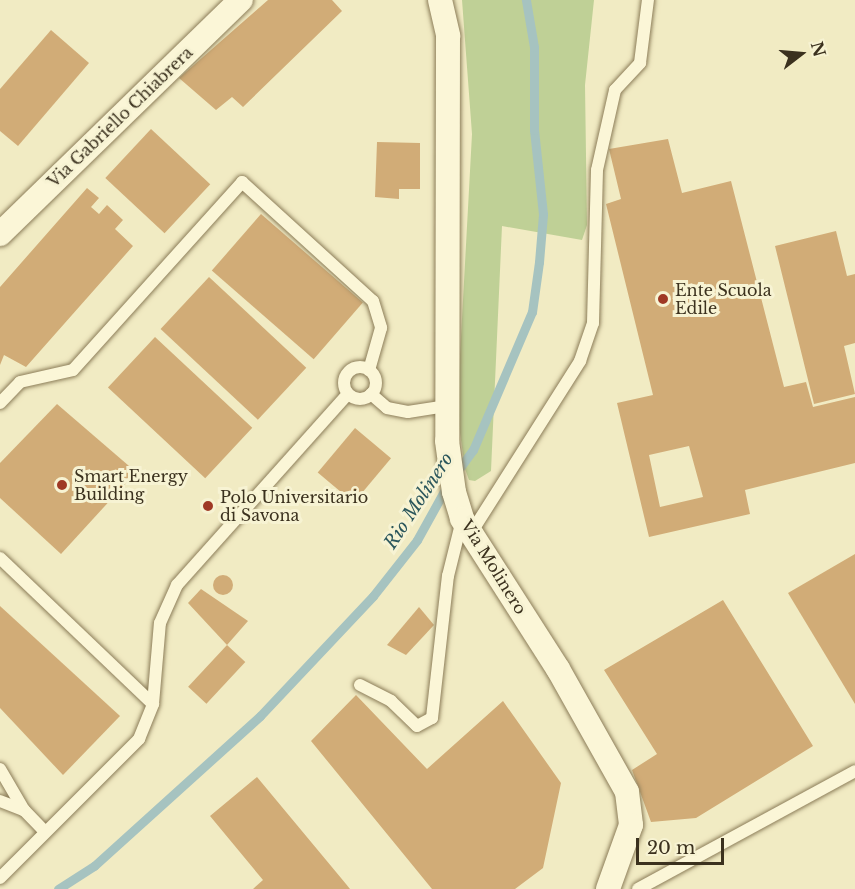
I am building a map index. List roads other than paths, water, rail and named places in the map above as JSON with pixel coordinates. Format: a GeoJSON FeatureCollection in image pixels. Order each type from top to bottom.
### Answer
{"type":"FeatureCollection","features":[{"type":"Feature","properties":{"kind":"street","name":"Via Gabriello Chiabrera"},"geometry":{"type":"LineString","coordinates":[[0,234],[241,0]]}},
{"type":"Feature","properties":{"kind":"street","name":"Via Molinero"},"geometry":{"type":"LineString","coordinates":[[440,0],[448,36],[446,406],[448,454],[454,492],[466,526],[627,792],[631,825],[616,888]]}},
{"type":"Feature","properties":{"kind":"lane"},"geometry":{"type":"LineString","coordinates":[[360,685],[384,696],[417,726],[432,718],[448,576],[466,526],[580,361],[593,323],[597,170],[615,90],[640,63],[648,0]]}},
{"type":"Feature","properties":{"kind":"lane"},"geometry":{"type":"LineString","coordinates":[[0,403],[21,382],[73,370],[242,182],[373,301],[381,328],[369,370],[375,382],[371,394]]}},
{"type":"Feature","properties":{"kind":"lane"},"geometry":{"type":"LineString","coordinates":[[0,878],[43,830],[139,739],[153,704],[160,623],[177,585],[348,394],[348,372],[369,370]]}},
{"type":"Feature","properties":{"kind":"lane"},"geometry":{"type":"LineString","coordinates":[[348,394],[359,398],[371,394]]}},
{"type":"Feature","properties":{"kind":"lane"},"geometry":{"type":"LineString","coordinates":[[371,394],[387,408],[408,412],[446,406]]}},
{"type":"Feature","properties":{"kind":"lane"},"geometry":{"type":"LineString","coordinates":[[0,558],[153,704]]}},
{"type":"Feature","properties":{"kind":"lane"},"geometry":{"type":"LineString","coordinates":[[0,769],[24,810],[43,830]]}},
{"type":"Feature","properties":{"kind":"lane"},"geometry":{"type":"LineString","coordinates":[[638,889],[855,771]]}},
{"type":"Feature","properties":{"kind":"lane"},"geometry":{"type":"LineString","coordinates":[[0,801],[24,810]]}},
{"type":"Feature","properties":{"kind":"waterway","name":"Rio Molinero"},"geometry":{"type":"LineString","coordinates":[[456,473],[473,450],[532,312],[543,214],[534,130],[534,47],[526,0]]}},
{"type":"Feature","properties":{"kind":"waterway","name":"Rio Molinero"},"geometry":{"type":"LineString","coordinates":[[58,889],[94,866],[260,716],[373,596],[417,540],[448,484]]}},
{"type":"Feature","properties":{"kind":"place","name":"Ente Scuola Edile"},"geometry":{"type":"Point","coordinates":[663,299]}},
{"type":"Feature","properties":{"kind":"place","name":"Smart Energy Building"},"geometry":{"type":"Point","coordinates":[62,485]}},
{"type":"Feature","properties":{"kind":"place","name":"Polo Universitario di Savona"},"geometry":{"type":"Point","coordinates":[208,506]}}]}
